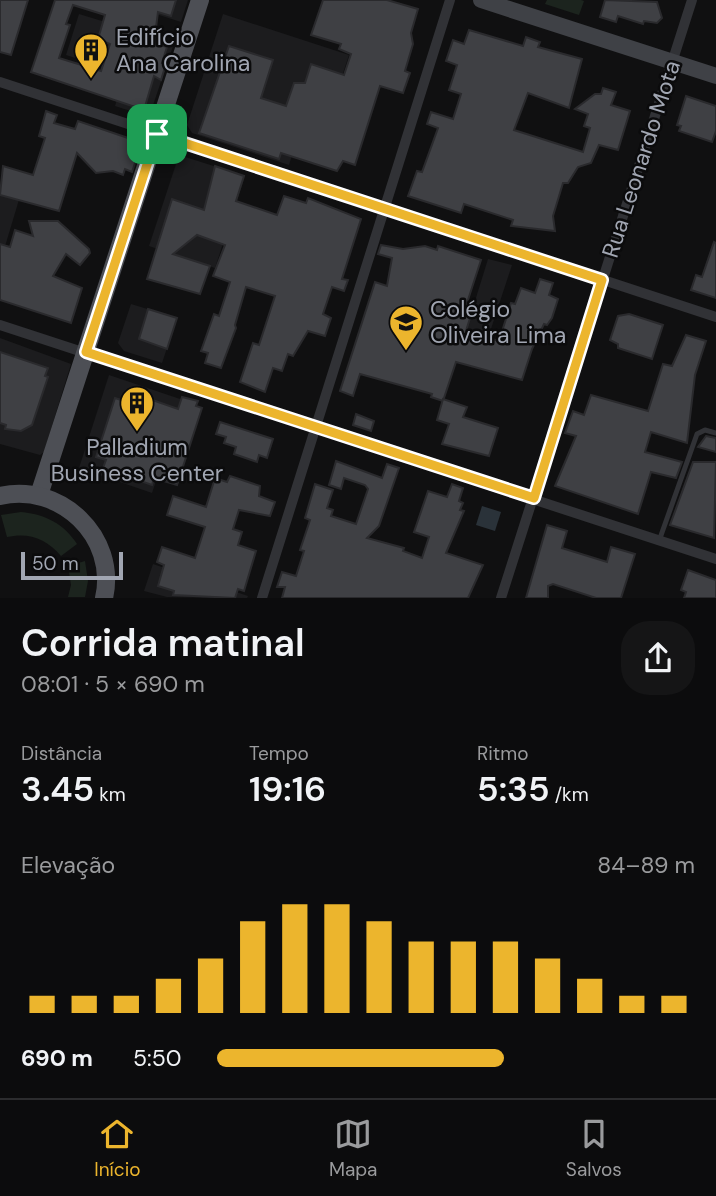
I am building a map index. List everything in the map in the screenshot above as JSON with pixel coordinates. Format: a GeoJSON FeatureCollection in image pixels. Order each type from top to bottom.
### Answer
{"type":"FeatureCollection","features":[{"type":"Feature","properties":{"kind":"main road"},"geometry":{"type":"LineString","coordinates":[[39,495],[200,0]]}},
{"type":"Feature","properties":{"kind":"main road"},"geometry":{"type":"LineString","coordinates":[[0,496],[39,495],[60,503],[89,527],[102,551],[108,594]]}},
{"type":"Feature","properties":{"kind":"street"},"geometry":{"type":"LineString","coordinates":[[262,597],[450,0]]}},
{"type":"Feature","properties":{"kind":"street"},"geometry":{"type":"LineString","coordinates":[[481,0],[716,76]]}},
{"type":"Feature","properties":{"kind":"street","name":"Rua Leonardo Mota"},"geometry":{"type":"LineString","coordinates":[[500,597],[692,0]]}},
{"type":"Feature","properties":{"kind":"street"},"geometry":{"type":"LineString","coordinates":[[0,82],[716,317]]}},
{"type":"Feature","properties":{"kind":"street"},"geometry":{"type":"LineString","coordinates":[[0,325],[716,559]]}},
{"type":"Feature","properties":{"kind":"lane"},"geometry":{"type":"LineString","coordinates":[[659,541],[697,434],[705,430],[716,433]]}},
{"type":"Feature","properties":{"kind":"shaded area"},"geometry":{"type":"Polygon","coordinates":[[[112,0],[188,0],[181,22],[112,0]]]}},
{"type":"Feature","properties":{"kind":"shaded area"},"geometry":{"type":"Polygon","coordinates":[[[547,0],[584,1],[579,15],[545,4],[547,0]]]}},
{"type":"Feature","properties":{"kind":"shaded area"},"geometry":{"type":"Polygon","coordinates":[[[79,14],[174,43],[149,117],[115,106],[125,74],[66,55],[79,14]]]}},
{"type":"Feature","properties":{"kind":"shaded area"},"geometry":{"type":"Polygon","coordinates":[[[223,14],[349,55],[342,76],[319,69],[289,165],[192,133],[187,125],[223,14]]]}},
{"type":"Feature","properties":{"kind":"shaded area"},"geometry":{"type":"Polygon","coordinates":[[[179,155],[245,176],[215,268],[149,246],[179,155]]]}},
{"type":"Feature","properties":{"kind":"shaded area"},"geometry":{"type":"Polygon","coordinates":[[[3,166],[27,173],[0,263],[0,188],[3,166]]]}},
{"type":"Feature","properties":{"kind":"shaded area"},"geometry":{"type":"Polygon","coordinates":[[[488,259],[512,265],[488,338],[466,330],[488,259]]]}},
{"type":"Feature","properties":{"kind":"shaded area"},"geometry":{"type":"Polygon","coordinates":[[[131,304],[177,318],[162,363],[124,351],[118,343],[131,304]]]}},
{"type":"Feature","properties":{"kind":"shaded area"},"geometry":{"type":"Polygon","coordinates":[[[0,338],[71,364],[44,452],[40,455],[0,444],[0,338]]]}},
{"type":"Feature","properties":{"kind":"shaded area","name":"Palladium Business Center"},"geometry":{"type":"Polygon","coordinates":[[[109,375],[183,400],[152,493],[79,468],[109,375]]]}},
{"type":"Feature","properties":{"kind":"shaded area"},"geometry":{"type":"Polygon","coordinates":[[[482,506],[501,512],[495,531],[476,525],[482,506]]]}},
{"type":"Feature","properties":{"kind":"shaded area"},"geometry":{"type":"Polygon","coordinates":[[[21,512],[53,521],[77,544],[61,556],[50,545],[37,538],[23,535],[7,537],[1,515],[21,512]]]}},
{"type":"Feature","properties":{"kind":"shaded area"},"geometry":{"type":"Polygon","coordinates":[[[85,561],[88,581],[85,597],[68,597],[71,585],[68,566],[85,561]]]}},
{"type":"Feature","properties":{"kind":"shaded area"},"geometry":{"type":"Polygon","coordinates":[[[153,564],[248,596],[167,597],[144,591],[153,564]]]}},
{"type":"Feature","properties":{"kind":"building"},"geometry":{"type":"Polygon","coordinates":[[[0,0],[28,0],[11,55],[0,52],[0,0]]]}},
{"type":"Feature","properties":{"kind":"building"},"geometry":{"type":"Polygon","coordinates":[[[55,0],[176,0],[171,16],[158,12],[154,43],[167,47],[162,63],[166,64],[161,80],[154,76],[144,110],[31,72],[55,0]],[[73,5],[66,24],[70,25],[59,58],[101,71],[110,44],[98,39],[105,15],[73,5]]]}},
{"type":"Feature","properties":{"kind":"building"},"geometry":{"type":"Polygon","coordinates":[[[323,0],[387,0],[418,9],[411,33],[413,44],[405,71],[410,73],[403,93],[380,86],[355,165],[343,161],[337,171],[281,153],[279,159],[199,133],[229,46],[273,60],[261,98],[286,106],[294,83],[305,83],[311,64],[344,75],[351,54],[339,49],[341,44],[311,35],[323,0]]]}},
{"type":"Feature","properties":{"kind":"building"},"geometry":{"type":"Polygon","coordinates":[[[605,0],[657,2],[662,18],[657,23],[644,21],[643,24],[618,16],[616,22],[600,17],[605,0]]]}},
{"type":"Feature","properties":{"kind":"building"},"geometry":{"type":"Polygon","coordinates":[[[469,30],[523,46],[526,37],[540,42],[538,47],[582,59],[569,108],[528,93],[514,130],[583,152],[590,128],[584,126],[588,114],[575,109],[595,94],[601,94],[603,88],[616,92],[611,105],[630,111],[618,150],[599,145],[591,163],[578,167],[568,183],[563,183],[553,216],[555,231],[511,226],[513,220],[464,204],[461,213],[408,196],[417,171],[422,172],[438,128],[427,124],[431,112],[453,119],[461,94],[449,90],[457,65],[446,61],[453,40],[464,44],[469,30]]]}},
{"type":"Feature","properties":{"kind":"building"},"geometry":{"type":"Polygon","coordinates":[[[686,96],[716,106],[716,131],[712,142],[679,131],[681,126],[677,125],[686,96]]]}},
{"type":"Feature","properties":{"kind":"building"},"geometry":{"type":"Polygon","coordinates":[[[46,111],[57,115],[54,123],[75,129],[78,121],[134,140],[130,154],[137,157],[132,172],[125,169],[123,175],[113,171],[96,173],[77,153],[59,211],[0,195],[3,166],[33,175],[45,138],[39,136],[46,111]]]}},
{"type":"Feature","properties":{"kind":"building"},"geometry":{"type":"Polygon","coordinates":[[[215,166],[244,176],[236,201],[277,215],[284,196],[306,203],[308,198],[361,219],[342,279],[348,280],[344,291],[332,287],[323,314],[331,318],[325,336],[308,331],[293,356],[288,354],[282,371],[273,368],[265,392],[240,382],[253,343],[259,345],[275,296],[246,287],[236,328],[221,368],[205,363],[208,353],[201,351],[214,314],[219,316],[230,282],[213,276],[225,245],[197,235],[173,254],[210,266],[200,294],[147,279],[172,199],[204,210],[215,166]]]}},
{"type":"Feature","properties":{"kind":"building"},"geometry":{"type":"Polygon","coordinates":[[[29,221],[58,221],[89,249],[90,253],[80,265],[66,254],[53,276],[82,288],[71,323],[0,300],[0,244],[10,247],[15,230],[33,236],[29,221]]]}},
{"type":"Feature","properties":{"kind":"building"},"geometry":{"type":"Polygon","coordinates":[[[714,242],[716,298],[691,290],[696,275],[702,277],[714,242]]]}},
{"type":"Feature","properties":{"kind":"building"},"geometry":{"type":"Polygon","coordinates":[[[381,245],[403,249],[425,246],[437,250],[438,246],[481,260],[467,303],[474,305],[466,331],[499,341],[511,303],[515,304],[521,288],[535,293],[540,279],[553,283],[549,295],[558,299],[552,318],[547,325],[544,324],[522,380],[456,362],[443,401],[431,397],[432,394],[360,374],[353,396],[340,391],[375,282],[387,286],[392,258],[378,254],[381,245]]]}},
{"type":"Feature","properties":{"kind":"building"},"geometry":{"type":"Polygon","coordinates":[[[148,309],[177,318],[167,349],[139,339],[148,309]]]}},
{"type":"Feature","properties":{"kind":"building"},"geometry":{"type":"Polygon","coordinates":[[[629,314],[663,325],[652,359],[618,348],[618,344],[610,340],[618,316],[629,314]]]}},
{"type":"Feature","properties":{"kind":"building"},"geometry":{"type":"Polygon","coordinates":[[[686,335],[706,341],[695,375],[687,443],[651,432],[645,452],[682,462],[676,478],[651,472],[638,514],[555,486],[576,436],[565,433],[573,411],[584,415],[591,395],[648,411],[663,364],[672,366],[686,335]]]}},
{"type":"Feature","properties":{"kind":"building"},"geometry":{"type":"Polygon","coordinates":[[[0,352],[48,368],[45,376],[48,377],[32,425],[21,431],[5,429],[6,425],[0,423],[0,352]]]}},
{"type":"Feature","properties":{"kind":"building","name":"Palladium Business Center"},"geometry":{"type":"Polygon","coordinates":[[[141,396],[178,409],[182,397],[198,401],[196,406],[202,408],[177,485],[154,478],[152,485],[103,468],[106,460],[96,457],[115,398],[137,405],[141,396]]]}},
{"type":"Feature","properties":{"kind":"building"},"geometry":{"type":"Polygon","coordinates":[[[443,399],[467,407],[463,417],[498,428],[489,456],[442,444],[449,424],[437,420],[443,399]]]}},
{"type":"Feature","properties":{"kind":"building"},"geometry":{"type":"Polygon","coordinates":[[[356,414],[374,421],[371,431],[353,425],[356,414]]]}},
{"type":"Feature","properties":{"kind":"building"},"geometry":{"type":"Polygon","coordinates":[[[220,422],[273,439],[267,458],[259,455],[257,462],[234,454],[236,447],[224,443],[226,437],[216,434],[220,422]]]}},
{"type":"Feature","properties":{"kind":"building"},"geometry":{"type":"Polygon","coordinates":[[[706,436],[716,438],[716,452],[698,447],[706,436]]]}},
{"type":"Feature","properties":{"kind":"building"},"geometry":{"type":"Polygon","coordinates":[[[336,461],[382,478],[387,464],[399,468],[379,526],[367,538],[404,548],[403,551],[422,558],[429,537],[414,532],[428,491],[447,497],[452,484],[463,488],[459,501],[463,503],[460,510],[464,511],[446,553],[483,565],[468,598],[282,598],[285,587],[277,587],[282,572],[296,576],[304,551],[300,550],[310,520],[305,518],[315,484],[333,490],[327,508],[333,510],[331,516],[356,524],[368,489],[365,485],[344,478],[341,489],[329,485],[336,461]]]}},
{"type":"Feature","properties":{"kind":"building"},"geometry":{"type":"Polygon","coordinates":[[[693,462],[716,462],[714,538],[670,525],[693,462]]]}},
{"type":"Feature","properties":{"kind":"building"},"geometry":{"type":"Polygon","coordinates":[[[230,476],[260,486],[259,496],[275,502],[270,516],[239,510],[233,529],[242,532],[238,545],[256,551],[244,591],[238,589],[235,598],[173,595],[174,591],[158,586],[164,565],[157,562],[162,547],[195,558],[205,527],[167,515],[173,496],[206,507],[215,478],[227,482],[230,476]]]}},
{"type":"Feature","properties":{"kind":"building"},"geometry":{"type":"Polygon","coordinates":[[[547,525],[567,531],[562,548],[607,562],[611,547],[635,554],[621,598],[596,598],[553,584],[548,586],[548,598],[526,598],[547,525]]]}},
{"type":"Feature","properties":{"kind":"building"},"geometry":{"type":"Polygon","coordinates":[[[688,570],[716,580],[716,598],[684,598],[686,592],[681,590],[688,570]]]}},
{"type":"Feature","properties":{"kind":"place","name":"Edifício Ana Carolina"},"geometry":{"type":"Point","coordinates":[91,80]}},
{"type":"Feature","properties":{"kind":"place","name":"Colégio Oliveira Lima"},"geometry":{"type":"Point","coordinates":[406,352]}},
{"type":"Feature","properties":{"kind":"place","name":"Palladium Business Center"},"geometry":{"type":"Point","coordinates":[137,433]}},
{"type":"Feature","properties":{"kind":"route"},"geometry":{"type":"LineString","coordinates":[[157,134],[602,280],[534,498],[297,423],[86,352],[157,134]]}}]}
